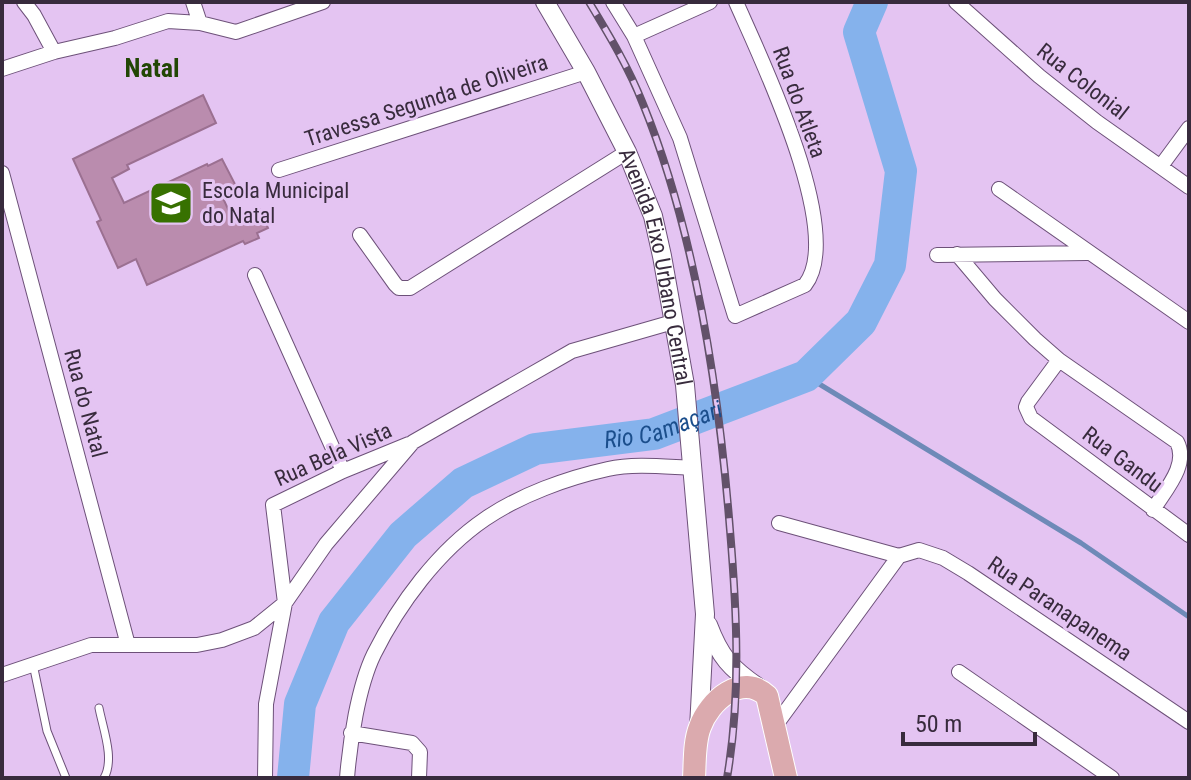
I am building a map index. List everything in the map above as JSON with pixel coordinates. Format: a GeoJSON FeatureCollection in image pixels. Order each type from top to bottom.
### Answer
{"type":"FeatureCollection","features":[{"type":"Feature","properties":{"kind":"main road"},"geometry":{"type":"LineString","coordinates":[[699,728],[710,707],[736,688],[768,706],[786,778]]}},
{"type":"Feature","properties":{"kind":"main road","name":"Avenida Eixo Urbano Central"},"geometry":{"type":"LineString","coordinates":[[694,778],[699,728]]}},
{"type":"Feature","properties":{"kind":"street"},"geometry":{"type":"LineString","coordinates":[[24,2],[54,52]]}},
{"type":"Feature","properties":{"kind":"street"},"geometry":{"type":"LineString","coordinates":[[193,2],[200,23]]}},
{"type":"Feature","properties":{"kind":"street"},"geometry":{"type":"LineString","coordinates":[[2,69],[168,21],[200,23],[236,32],[323,2]]}},
{"type":"Feature","properties":{"kind":"street"},"geometry":{"type":"LineString","coordinates":[[545,2],[586,72]]}},
{"type":"Feature","properties":{"kind":"street"},"geometry":{"type":"LineString","coordinates":[[613,2],[634,36],[710,2]]}},
{"type":"Feature","properties":{"kind":"street","name":"Rua do Atleta"},"geometry":{"type":"LineString","coordinates":[[634,36],[680,138],[735,316],[805,285],[811,275],[816,249],[812,211],[796,143],[736,2]]}},
{"type":"Feature","properties":{"kind":"street","name":"Rua Colonial"},"geometry":{"type":"LineString","coordinates":[[956,2],[1039,76],[1097,122],[1189,187]]}},
{"type":"Feature","properties":{"kind":"street","name":"Avenida Eixo Urbano Central"},"geometry":{"type":"LineString","coordinates":[[586,72],[627,152],[653,216],[685,385],[705,614],[699,728]]}},
{"type":"Feature","properties":{"kind":"street","name":"Travessa Segunda de Oliveira"},"geometry":{"type":"LineString","coordinates":[[279,170],[586,72]]}},
{"type":"Feature","properties":{"kind":"street"},"geometry":{"type":"LineString","coordinates":[[1161,166],[1189,128]]}},
{"type":"Feature","properties":{"kind":"street"},"geometry":{"type":"LineString","coordinates":[[360,235],[395,284],[399,288],[410,288],[627,152]]}},
{"type":"Feature","properties":{"kind":"street","name":"Rua do Natal"},"geometry":{"type":"LineString","coordinates":[[2,173],[128,645]]}},
{"type":"Feature","properties":{"kind":"street"},"geometry":{"type":"LineString","coordinates":[[999,189],[1189,322]]}},
{"type":"Feature","properties":{"kind":"street"},"geometry":{"type":"LineString","coordinates":[[937,255],[1087,253]]}},
{"type":"Feature","properties":{"kind":"street"},"geometry":{"type":"LineString","coordinates":[[957,254],[995,299],[1059,360],[1177,442],[1181,450],[1178,471],[1153,510]]}},
{"type":"Feature","properties":{"kind":"street"},"geometry":{"type":"LineString","coordinates":[[255,275],[343,471]]}},
{"type":"Feature","properties":{"kind":"street"},"geometry":{"type":"LineString","coordinates":[[2,675],[91,645],[197,645],[254,628],[285,603],[326,544],[413,442],[572,351],[673,322]]}},
{"type":"Feature","properties":{"kind":"street","name":"Rua Gandu"},"geometry":{"type":"LineString","coordinates":[[1059,360],[1028,402],[1026,407],[1031,418],[1189,535]]}},
{"type":"Feature","properties":{"kind":"street","name":"Rua Bela Vista"},"geometry":{"type":"LineString","coordinates":[[285,603],[272,509],[277,502],[413,442]]}},
{"type":"Feature","properties":{"kind":"street"},"geometry":{"type":"LineString","coordinates":[[347,778],[351,733],[373,656],[402,606],[445,553],[485,518],[528,496],[611,468],[693,460]]}},
{"type":"Feature","properties":{"kind":"street","name":"Rua Paranapanema"},"geometry":{"type":"LineString","coordinates":[[779,523],[899,556],[919,550],[943,558],[1189,722]]}},
{"type":"Feature","properties":{"kind":"street"},"geometry":{"type":"LineString","coordinates":[[768,706],[796,697],[899,556]]}},
{"type":"Feature","properties":{"kind":"street"},"geometry":{"type":"LineString","coordinates":[[265,778],[266,704],[285,603]]}},
{"type":"Feature","properties":{"kind":"street","name":"Avenida Eixo Urbano Central"},"geometry":{"type":"LineString","coordinates":[[705,614],[718,650],[768,706]]}},
{"type":"Feature","properties":{"kind":"street"},"geometry":{"type":"LineString","coordinates":[[959,672],[1112,778]]}},
{"type":"Feature","properties":{"kind":"street"},"geometry":{"type":"LineString","coordinates":[[768,706],[796,697]]}},
{"type":"Feature","properties":{"kind":"street"},"geometry":{"type":"LineString","coordinates":[[351,733],[412,743],[420,752],[419,778]]}},
{"type":"Feature","properties":{"kind":"lane"},"geometry":{"type":"LineString","coordinates":[[33,664],[47,731],[66,778]]}},
{"type":"Feature","properties":{"kind":"lane"},"geometry":{"type":"LineString","coordinates":[[99,708],[109,758],[104,778]]}},
{"type":"Feature","properties":{"kind":"building"},"geometry":{"type":"Polygon","coordinates":[[[203,95],[216,123],[127,165],[129,169],[112,178],[124,203],[222,159],[237,188],[222,196],[233,220],[259,208],[268,228],[257,233],[259,238],[245,244],[243,241],[147,285],[136,259],[118,268],[97,222],[101,220],[73,159],[203,95]]]}},
{"type":"Feature","properties":{"kind":"waterway","name":"Rio Camaçari"},"geometry":{"type":"LineString","coordinates":[[293,778],[300,704],[334,622],[403,535],[463,483],[535,449],[654,434],[806,376],[861,322],[890,265],[901,171],[859,32],[872,2]]}},
{"type":"Feature","properties":{"kind":"waterway"},"geometry":{"type":"LineString","coordinates":[[806,376],[1081,543],[1189,617]]}},
{"type":"Feature","properties":{"kind":"railway"},"geometry":{"type":"LineString","coordinates":[[589,2],[631,78],[662,154],[691,259],[712,368],[734,592],[736,685],[727,778]]}},
{"type":"Feature","properties":{"kind":"place","name":"Escola Municipal do Natal"},"geometry":{"type":"Point","coordinates":[171,203]}},
{"type":"Feature","properties":{"kind":"district","name":"Natal"},"geometry":{"type":"Point","coordinates":[152,68]}}]}
